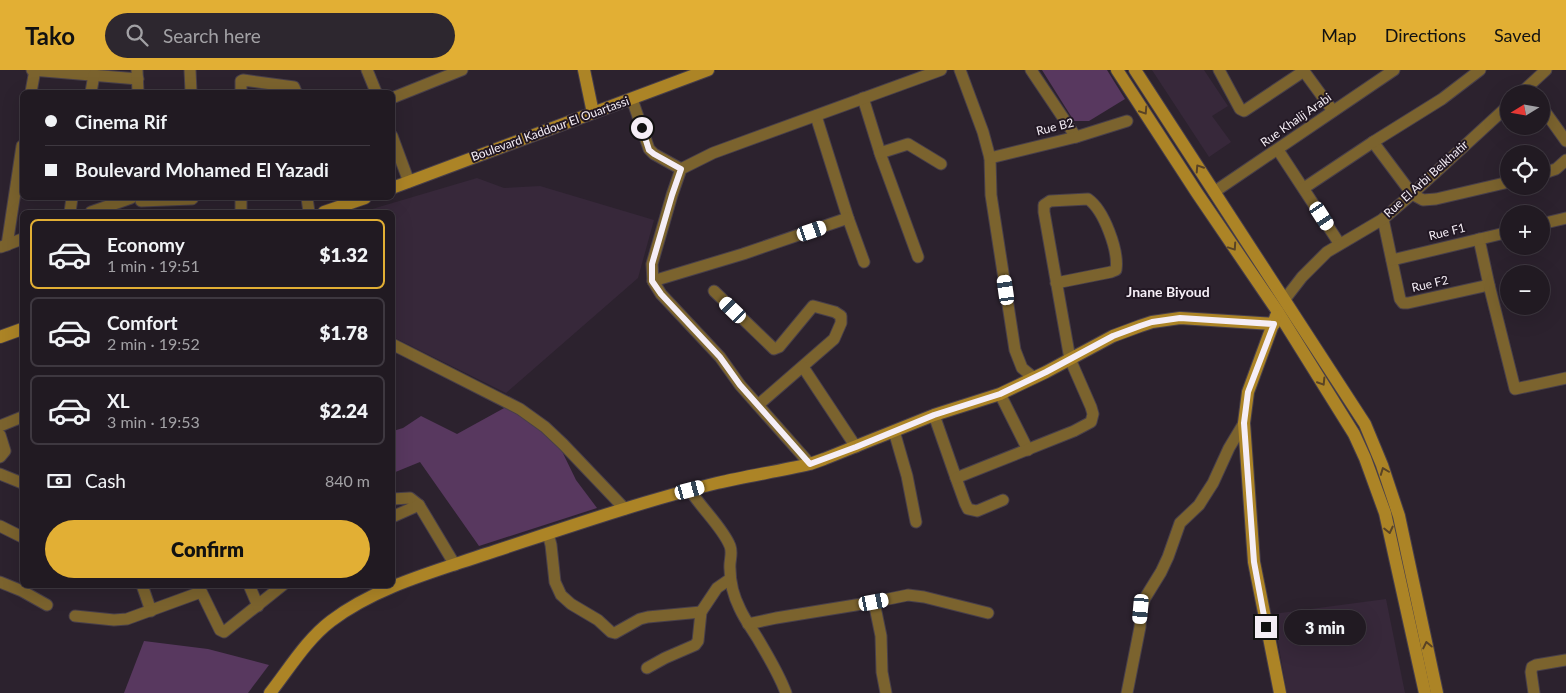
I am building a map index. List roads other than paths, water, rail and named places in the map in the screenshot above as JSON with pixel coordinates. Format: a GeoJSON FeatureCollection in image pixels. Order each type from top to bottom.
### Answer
{"type":"FeatureCollection","features":[{"type":"Feature","properties":{"kind":"main road"},"geometry":{"type":"LineString","coordinates":[[584,70],[593,113]]}},
{"type":"Feature","properties":{"kind":"main road","name":"Boulevard Kaddour El Ouartassi"},"geometry":{"type":"LineString","coordinates":[[395,187],[708,70]]}},
{"type":"Feature","properties":{"kind":"main road"},"geometry":{"type":"LineString","coordinates":[[1117,70],[1197,192],[1276,318],[1344,416],[1365,458],[1385,513],[1425,693]]}},
{"type":"Feature","properties":{"kind":"main road"},"geometry":{"type":"LineString","coordinates":[[1136,70],[1365,424],[1399,516],[1437,693]]}},
{"type":"Feature","properties":{"kind":"main road"},"geometry":{"type":"LineString","coordinates":[[330,210],[359,200]]}},
{"type":"Feature","properties":{"kind":"main road","name":"Rue El Arbi Belkhatir"},"geometry":{"type":"LineString","coordinates":[[1280,693],[1254,562],[1244,423],[1248,392],[1285,299]]}},
{"type":"Feature","properties":{"kind":"main road"},"geometry":{"type":"LineString","coordinates":[[395,587],[548,534],[690,490],[810,464],[934,415],[1000,394],[1113,336],[1140,326],[1161,320],[1194,318],[1276,318]]}},
{"type":"Feature","properties":{"kind":"main road"},"geometry":{"type":"LineString","coordinates":[[0,337],[20,330]]}},
{"type":"Feature","properties":{"kind":"main road"},"geometry":{"type":"LineString","coordinates":[[273,692],[313,638],[330,622],[352,607],[392,588]]}},
{"type":"Feature","properties":{"kind":"street"},"geometry":{"type":"LineString","coordinates":[[31,90],[33,70],[94,75],[138,75],[138,90]]}},
{"type":"Feature","properties":{"kind":"street"},"geometry":{"type":"LineString","coordinates":[[190,70],[191,90]]}},
{"type":"Feature","properties":{"kind":"street"},"geometry":{"type":"LineString","coordinates":[[367,70],[375,90]]}},
{"type":"Feature","properties":{"kind":"street"},"geometry":{"type":"LineString","coordinates":[[395,96],[431,75],[462,70]]}},
{"type":"Feature","properties":{"kind":"street"},"geometry":{"type":"LineString","coordinates":[[810,464],[740,385],[720,357],[661,294],[652,281],[652,264],[672,195],[681,169],[713,153],[941,70]]}},
{"type":"Feature","properties":{"kind":"street"},"geometry":{"type":"LineString","coordinates":[[960,70],[983,132],[990,158],[993,208],[1015,350],[1022,368],[1034,378]]}},
{"type":"Feature","properties":{"kind":"street"},"geometry":{"type":"LineString","coordinates":[[1031,70],[1076,137]]}},
{"type":"Feature","properties":{"kind":"street"},"geometry":{"type":"LineString","coordinates":[[1219,70],[1240,109],[1244,111],[1303,70],[1333,111]]}},
{"type":"Feature","properties":{"kind":"street","name":"Rue Khalij Arabi"},"geometry":{"type":"LineString","coordinates":[[1214,192],[1394,70]]}},
{"type":"Feature","properties":{"kind":"street"},"geometry":{"type":"LineString","coordinates":[[1304,188],[1442,99],[1480,70]]}},
{"type":"Feature","properties":{"kind":"street"},"geometry":{"type":"LineString","coordinates":[[1532,85],[1546,70]]}},
{"type":"Feature","properties":{"kind":"street"},"geometry":{"type":"LineString","coordinates":[[90,90],[94,75]]}},
{"type":"Feature","properties":{"kind":"street"},"geometry":{"type":"LineString","coordinates":[[241,90],[241,81],[243,80],[294,87],[295,90]]}},
{"type":"Feature","properties":{"kind":"street"},"geometry":{"type":"LineString","coordinates":[[864,98],[880,153],[918,257]]}},
{"type":"Feature","properties":{"kind":"street"},"geometry":{"type":"LineString","coordinates":[[632,99],[649,150],[681,169]]}},
{"type":"Feature","properties":{"kind":"street","name":"Rue El Arbi Belkhatir"},"geometry":{"type":"LineString","coordinates":[[1285,299],[1313,264],[1339,243],[1382,219],[1412,194],[1500,112]]}},
{"type":"Feature","properties":{"kind":"street"},"geometry":{"type":"LineString","coordinates":[[816,116],[864,262]]}},
{"type":"Feature","properties":{"kind":"street"},"geometry":{"type":"LineString","coordinates":[[1550,119],[1566,141]]}},
{"type":"Feature","properties":{"kind":"street","name":"Rue B2"},"geometry":{"type":"LineString","coordinates":[[990,158],[1076,137],[1127,121]]}},
{"type":"Feature","properties":{"kind":"street"},"geometry":{"type":"LineString","coordinates":[[1373,142],[1412,194],[1423,200],[1436,199],[1500,184]]}},
{"type":"Feature","properties":{"kind":"street"},"geometry":{"type":"LineString","coordinates":[[395,144],[409,182]]}},
{"type":"Feature","properties":{"kind":"street"},"geometry":{"type":"LineString","coordinates":[[880,153],[908,144],[941,164]]}},
{"type":"Feature","properties":{"kind":"street"},"geometry":{"type":"LineString","coordinates":[[1278,150],[1339,243]]}},
{"type":"Feature","properties":{"kind":"street"},"geometry":{"type":"LineString","coordinates":[[3,246],[20,157]]}},
{"type":"Feature","properties":{"kind":"street"},"geometry":{"type":"LineString","coordinates":[[1550,171],[1556,169],[1566,160]]}},
{"type":"Feature","properties":{"kind":"street"},"geometry":{"type":"LineString","coordinates":[[956,478],[1080,429],[1091,422],[1093,414],[1091,407],[1070,359],[1056,283],[1044,212],[1044,206],[1050,201],[1088,199],[1099,212],[1110,232],[1117,264],[1116,270],[1056,283]]}},
{"type":"Feature","properties":{"kind":"street"},"geometry":{"type":"LineString","coordinates":[[100,210],[138,202],[174,200]]}},
{"type":"Feature","properties":{"kind":"street"},"geometry":{"type":"LineString","coordinates":[[652,281],[743,254],[848,218]]}},
{"type":"Feature","properties":{"kind":"street"},"geometry":{"type":"LineString","coordinates":[[1550,222],[1566,218]]}},
{"type":"Feature","properties":{"kind":"street","name":"Rue F2"},"geometry":{"type":"LineString","coordinates":[[1382,219],[1400,299],[1403,303],[1489,285]]}},
{"type":"Feature","properties":{"kind":"street","name":"Rue F1"},"geometry":{"type":"LineString","coordinates":[[1392,260],[1500,234]]}},
{"type":"Feature","properties":{"kind":"street"},"geometry":{"type":"LineString","coordinates":[[3,246],[20,239]]}},
{"type":"Feature","properties":{"kind":"street"},"geometry":{"type":"LineString","coordinates":[[1479,239],[1515,389],[1566,378]]}},
{"type":"Feature","properties":{"kind":"street"},"geometry":{"type":"LineString","coordinates":[[714,291],[774,349],[778,347],[813,306],[840,314],[842,319],[834,338],[758,405]]}},
{"type":"Feature","properties":{"kind":"street"},"geometry":{"type":"LineString","coordinates":[[395,346],[520,409],[545,427],[626,509]]}},
{"type":"Feature","properties":{"kind":"street"},"geometry":{"type":"LineString","coordinates":[[802,366],[856,447]]}},
{"type":"Feature","properties":{"kind":"street"},"geometry":{"type":"LineString","coordinates":[[1000,394],[1028,450]]}},
{"type":"Feature","properties":{"kind":"street"},"geometry":{"type":"LineString","coordinates":[[934,415],[968,509],[977,511],[1003,500]]}},
{"type":"Feature","properties":{"kind":"street"},"geometry":{"type":"LineString","coordinates":[[0,426],[20,418]]}},
{"type":"Feature","properties":{"kind":"street"},"geometry":{"type":"LineString","coordinates":[[1127,693],[1140,627],[1141,609],[1145,598],[1161,572],[1180,523],[1199,504],[1213,483],[1229,448],[1244,423]]}},
{"type":"Feature","properties":{"kind":"street"},"geometry":{"type":"LineString","coordinates":[[894,430],[907,476],[916,522]]}},
{"type":"Feature","properties":{"kind":"street"},"geometry":{"type":"LineString","coordinates":[[0,435],[2,454]]}},
{"type":"Feature","properties":{"kind":"street"},"geometry":{"type":"LineString","coordinates":[[0,474],[20,482]]}},
{"type":"Feature","properties":{"kind":"street"},"geometry":{"type":"LineString","coordinates":[[690,490],[728,542],[731,554],[730,579],[740,610],[778,674],[786,693]]}},
{"type":"Feature","properties":{"kind":"street"},"geometry":{"type":"LineString","coordinates":[[395,499],[410,498],[419,505],[455,565]]}},
{"type":"Feature","properties":{"kind":"street"},"geometry":{"type":"LineString","coordinates":[[395,516],[419,505]]}},
{"type":"Feature","properties":{"kind":"street"},"geometry":{"type":"LineString","coordinates":[[0,526],[20,536]]}},
{"type":"Feature","properties":{"kind":"street"},"geometry":{"type":"LineString","coordinates":[[548,534],[555,582],[562,595],[572,604],[598,620],[611,632],[615,633],[640,619],[648,617],[701,612]]}},
{"type":"Feature","properties":{"kind":"street"},"geometry":{"type":"LineString","coordinates":[[647,668],[695,645],[698,641],[701,612],[717,588],[730,579]]}},
{"type":"Feature","properties":{"kind":"street"},"geometry":{"type":"LineString","coordinates":[[0,582],[20,587]]}},
{"type":"Feature","properties":{"kind":"street"},"geometry":{"type":"LineString","coordinates":[[23,588],[47,605]]}},
{"type":"Feature","properties":{"kind":"street"},"geometry":{"type":"LineString","coordinates":[[143,588],[152,611]]}},
{"type":"Feature","properties":{"kind":"street"},"geometry":{"type":"LineString","coordinates":[[250,588],[258,606]]}},
{"type":"Feature","properties":{"kind":"street"},"geometry":{"type":"LineString","coordinates":[[75,616],[114,620],[137,616],[200,589],[220,630],[225,632],[279,588]]}},
{"type":"Feature","properties":{"kind":"street"},"geometry":{"type":"LineString","coordinates":[[748,624],[784,616],[912,595],[988,613]]}},
{"type":"Feature","properties":{"kind":"street"},"geometry":{"type":"LineString","coordinates":[[874,602],[881,636],[882,672],[889,692]]}},
{"type":"Feature","properties":{"kind":"street"},"geometry":{"type":"LineString","coordinates":[[1534,693],[1532,667],[1566,660]]}},
{"type":"Feature","properties":{"kind":"district","name":"Jnane Biyoud"},"geometry":{"type":"Point","coordinates":[1168,292]}}]}
